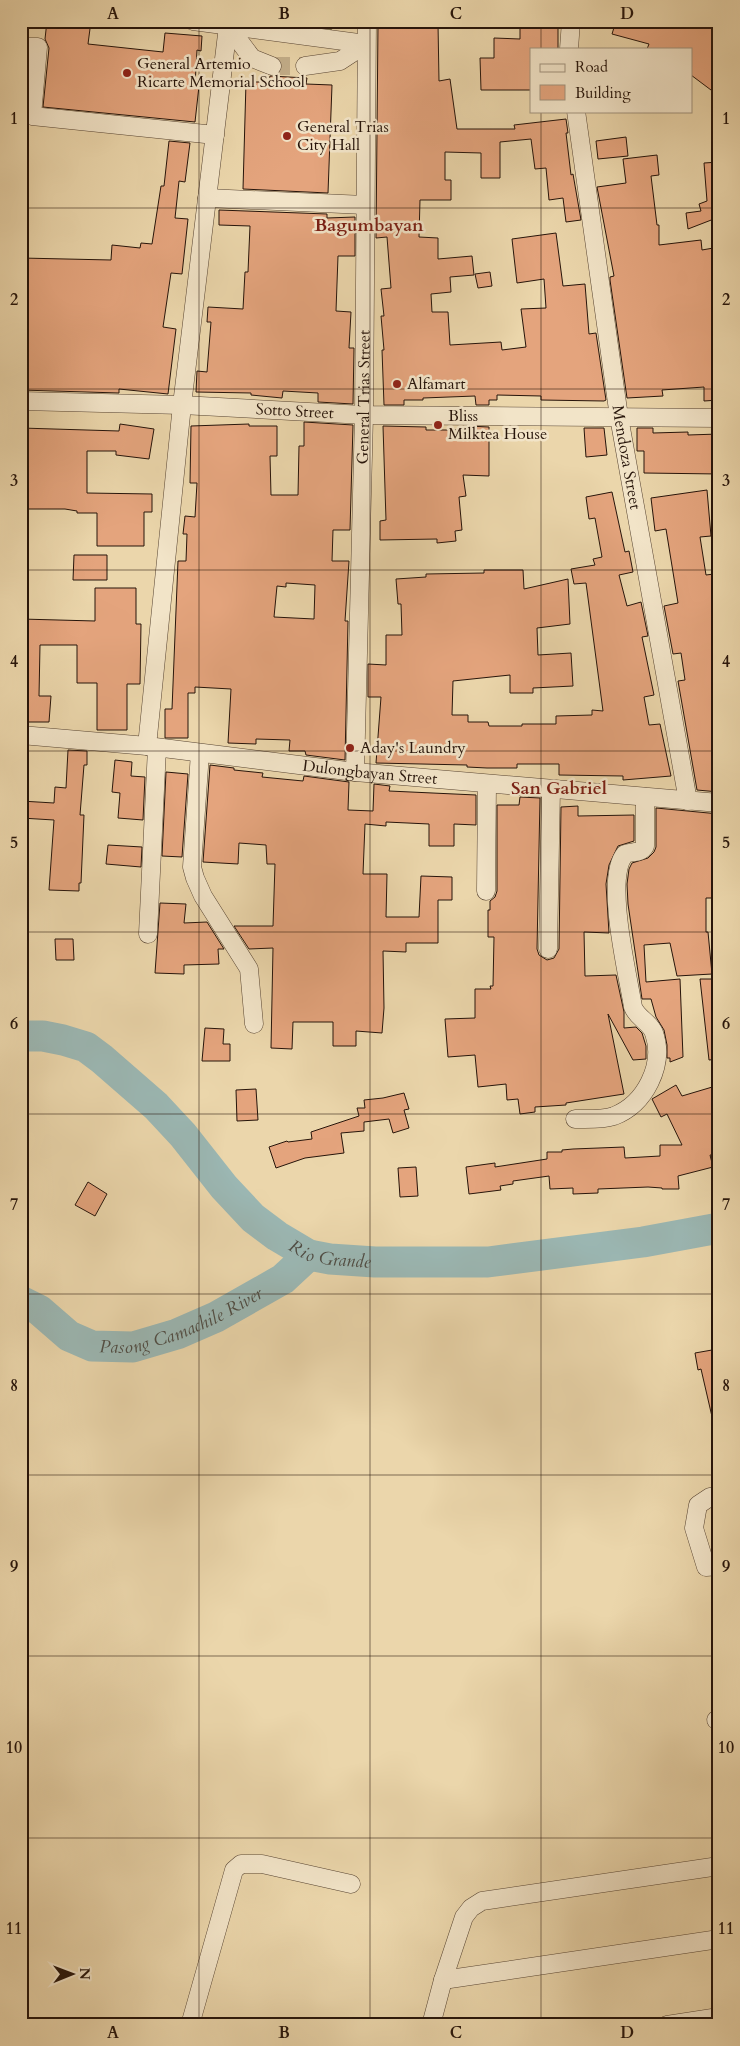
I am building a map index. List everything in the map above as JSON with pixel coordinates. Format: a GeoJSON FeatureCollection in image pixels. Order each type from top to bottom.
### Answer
{"type":"FeatureCollection","features":[{"type":"Feature","properties":{"kind":"street"},"geometry":{"type":"LineString","coordinates":[[193,21],[366,44]]}},
{"type":"Feature","properties":{"kind":"street","name":"General Trias Street"},"geometry":{"type":"LineString","coordinates":[[355,772],[364,415],[367,21]]}},
{"type":"Feature","properties":{"kind":"street"},"geometry":{"type":"LineString","coordinates":[[569,48],[570,21]]}},
{"type":"Feature","properties":{"kind":"street"},"geometry":{"type":"LineString","coordinates":[[228,26],[252,58],[272,66]]}},
{"type":"Feature","properties":{"kind":"street"},"geometry":{"type":"LineString","coordinates":[[148,934],[152,747],[182,405],[228,26]]}},
{"type":"Feature","properties":{"kind":"street"},"geometry":{"type":"LineString","coordinates":[[305,66],[340,61],[366,44]]}},
{"type":"Feature","properties":{"kind":"street"},"geometry":{"type":"LineString","coordinates":[[21,47],[38,47],[32,116],[215,135]]}},
{"type":"Feature","properties":{"kind":"street","name":"Mendoza Street"},"geometry":{"type":"LineString","coordinates":[[576,112],[619,417],[688,801]]}},
{"type":"Feature","properties":{"kind":"street"},"geometry":{"type":"LineString","coordinates":[[207,198],[365,205]]}},
{"type":"Feature","properties":{"kind":"street","name":"Sotto Street"},"geometry":{"type":"LineString","coordinates":[[21,401],[182,405],[364,415],[719,418]]}},
{"type":"Feature","properties":{"kind":"street","name":"Dulongbayan Street"},"geometry":{"type":"LineString","coordinates":[[21,735],[152,747],[355,772],[719,803]]}},
{"type":"Feature","properties":{"kind":"street"},"geometry":{"type":"LineString","coordinates":[[200,753],[192,867],[203,896],[249,969],[254,1024]]}},
{"type":"Feature","properties":{"kind":"street"},"geometry":{"type":"LineString","coordinates":[[486,891],[487,784]]}},
{"type":"Feature","properties":{"kind":"street"},"geometry":{"type":"LineString","coordinates":[[548,949],[551,789]]}},
{"type":"Feature","properties":{"kind":"street"},"geometry":{"type":"LineString","coordinates":[[575,1119],[611,1117],[621,1113],[640,1097],[657,1067],[654,1033],[651,1026],[636,1014],[633,1007],[617,901],[616,878],[623,856],[629,852],[644,850],[646,846],[645,797]]}},
{"type":"Feature","properties":{"kind":"street"},"geometry":{"type":"LineString","coordinates":[[719,1495],[710,1497],[698,1505],[694,1528],[706,1567],[719,1566]]}},
{"type":"Feature","properties":{"kind":"street"},"geometry":{"type":"LineString","coordinates":[[190,2025],[234,1870],[241,1864],[262,1864],[351,1884]]}},
{"type":"Feature","properties":{"kind":"street"},"geometry":{"type":"LineString","coordinates":[[431,2025],[443,1980],[464,1917],[471,1908],[482,1901],[719,1866]]}},
{"type":"Feature","properties":{"kind":"street"},"geometry":{"type":"LineString","coordinates":[[443,1980],[719,1939]]}},
{"type":"Feature","properties":{"kind":"street"},"geometry":{"type":"LineString","coordinates":[[667,2025],[719,2017]]}},
{"type":"Feature","properties":{"kind":"green space"},"geometry":{"type":"Polygon","coordinates":[[[218,21],[338,21],[332,29],[320,35],[218,21]]]}},
{"type":"Feature","properties":{"kind":"building","name":"General Artemio Ricarte Memorial School"},"geometry":{"type":"Polygon","coordinates":[[[47,21],[91,21],[88,44],[163,52],[165,33],[202,36],[201,51],[197,50],[195,85],[199,86],[195,122],[43,107],[49,48],[45,39],[47,21]]]}},
{"type":"Feature","properties":{"kind":"building"},"geometry":{"type":"Polygon","coordinates":[[[520,21],[558,21],[558,48],[530,48],[530,90],[481,90],[480,58],[494,58],[494,38],[520,39],[520,21]]]}},
{"type":"Feature","properties":{"kind":"building"},"geometry":{"type":"Polygon","coordinates":[[[616,21],[709,21],[719,29],[719,96],[692,76],[692,48],[647,48],[649,44],[612,34],[616,21]]]}},
{"type":"Feature","properties":{"kind":"building"},"geometry":{"type":"Polygon","coordinates":[[[378,24],[438,24],[439,81],[450,79],[457,129],[515,129],[514,125],[566,119],[571,175],[573,174],[581,220],[566,222],[563,198],[549,200],[546,168],[535,169],[531,139],[500,142],[500,178],[481,178],[481,153],[445,152],[445,180],[451,180],[451,200],[420,200],[419,237],[438,238],[438,259],[472,256],[474,275],[450,277],[451,292],[431,294],[432,312],[448,312],[450,345],[501,342],[502,350],[526,347],[521,309],[546,308],[544,279],[517,283],[512,239],[556,233],[563,286],[585,284],[589,334],[596,333],[606,400],[541,400],[541,396],[497,395],[497,400],[489,400],[489,405],[476,405],[475,396],[423,398],[423,400],[404,400],[404,405],[384,405],[382,350],[384,350],[381,316],[384,316],[381,289],[391,288],[387,237],[376,238],[378,24]]]}},
{"type":"Feature","properties":{"kind":"building"},"geometry":{"type":"Polygon","coordinates":[[[21,58],[26,58],[22,106],[21,106],[21,58]]]}},
{"type":"Feature","properties":{"kind":"building","name":"General Trias City Hall"},"geometry":{"type":"Polygon","coordinates":[[[270,76],[307,78],[306,84],[332,85],[328,193],[243,189],[246,82],[269,82],[270,76]]]}},
{"type":"Feature","properties":{"kind":"building"},"geometry":{"type":"Polygon","coordinates":[[[626,137],[628,156],[598,159],[596,141],[626,137]]]}},
{"type":"Feature","properties":{"kind":"building"},"geometry":{"type":"Polygon","coordinates":[[[169,141],[190,143],[185,182],[179,181],[175,218],[188,219],[182,274],[171,273],[163,327],[176,329],[168,394],[119,389],[119,393],[21,390],[21,258],[111,260],[112,245],[140,248],[141,243],[152,244],[161,186],[164,186],[169,141]]]}},
{"type":"Feature","properties":{"kind":"building"},"geometry":{"type":"Polygon","coordinates":[[[657,155],[659,175],[651,176],[657,225],[659,225],[659,245],[701,240],[702,250],[719,247],[719,276],[712,277],[716,307],[715,375],[719,375],[719,400],[704,401],[704,387],[662,390],[663,396],[627,398],[610,280],[610,277],[614,276],[597,187],[626,183],[623,159],[657,155]]]}},
{"type":"Feature","properties":{"kind":"building"},"geometry":{"type":"Polygon","coordinates":[[[719,162],[719,217],[688,229],[686,213],[701,211],[699,204],[707,201],[704,163],[719,162]]]}},
{"type":"Feature","properties":{"kind":"building"},"geometry":{"type":"Polygon","coordinates":[[[219,210],[327,214],[327,218],[355,217],[355,256],[338,256],[336,311],[351,312],[349,348],[354,348],[353,404],[318,402],[318,393],[283,391],[282,398],[251,395],[251,393],[196,392],[197,371],[207,372],[211,322],[207,322],[208,307],[243,309],[245,272],[248,272],[250,226],[219,225],[219,210]]]}},
{"type":"Feature","properties":{"kind":"building"},"geometry":{"type":"Polygon","coordinates":[[[490,272],[492,286],[478,288],[475,274],[490,272]]]}},
{"type":"Feature","properties":{"kind":"building"},"geometry":{"type":"Polygon","coordinates":[[[304,422],[353,425],[350,530],[333,530],[332,561],[349,561],[345,621],[348,621],[345,760],[306,755],[305,751],[289,751],[290,740],[256,739],[256,744],[228,743],[231,689],[195,687],[195,693],[188,693],[188,738],[165,738],[165,709],[172,709],[178,561],[186,561],[187,534],[183,534],[185,516],[195,517],[197,483],[190,483],[191,426],[249,424],[249,426],[277,426],[277,456],[270,456],[271,495],[298,495],[299,446],[304,446],[304,422]],[[286,583],[286,587],[277,586],[274,617],[314,619],[315,585],[286,583]]]}},
{"type":"Feature","properties":{"kind":"building"},"geometry":{"type":"Polygon","coordinates":[[[120,424],[154,429],[149,459],[116,455],[116,451],[87,451],[87,493],[152,494],[152,512],[144,512],[144,546],[97,546],[97,513],[77,513],[77,511],[65,509],[21,509],[21,428],[119,431],[120,424]]]}},
{"type":"Feature","properties":{"kind":"building"},"geometry":{"type":"Polygon","coordinates":[[[383,426],[426,427],[426,430],[468,430],[468,426],[489,427],[489,476],[463,475],[466,496],[459,497],[462,530],[455,531],[456,541],[437,543],[437,539],[380,540],[380,521],[386,520],[383,426]]]}},
{"type":"Feature","properties":{"kind":"building"},"geometry":{"type":"Polygon","coordinates":[[[584,428],[604,428],[607,455],[586,457],[584,428]]]}},
{"type":"Feature","properties":{"kind":"building"},"geometry":{"type":"Polygon","coordinates":[[[637,428],[653,428],[653,433],[688,432],[688,435],[719,434],[719,474],[644,473],[644,451],[637,451],[637,428]]]}},
{"type":"Feature","properties":{"kind":"building"},"geometry":{"type":"Polygon","coordinates":[[[707,490],[711,536],[700,537],[706,575],[714,574],[717,600],[719,600],[719,742],[716,742],[719,792],[697,790],[678,681],[685,680],[681,653],[673,654],[664,606],[678,603],[666,529],[655,531],[651,498],[707,490]]]}},
{"type":"Feature","properties":{"kind":"building"},"geometry":{"type":"Polygon","coordinates":[[[612,492],[625,552],[629,551],[633,572],[619,575],[627,606],[641,602],[648,636],[642,637],[654,695],[644,697],[649,725],[660,724],[671,776],[623,780],[623,776],[559,775],[559,764],[517,764],[517,768],[487,768],[467,767],[467,765],[376,763],[381,697],[368,697],[368,664],[386,665],[386,635],[402,635],[401,604],[398,604],[396,579],[426,577],[426,574],[484,573],[484,570],[523,570],[524,589],[568,579],[570,624],[537,628],[538,655],[571,653],[573,686],[533,688],[533,693],[510,693],[510,675],[453,681],[452,715],[468,715],[468,722],[488,722],[489,726],[522,726],[522,724],[556,724],[556,716],[592,715],[592,710],[603,711],[586,583],[574,584],[571,569],[595,565],[593,559],[602,557],[595,518],[589,519],[586,497],[612,492]]]}},
{"type":"Feature","properties":{"kind":"building"},"geometry":{"type":"Polygon","coordinates":[[[74,555],[107,555],[107,580],[73,580],[74,555]]]}},
{"type":"Feature","properties":{"kind":"building"},"geometry":{"type":"Polygon","coordinates":[[[95,588],[136,588],[136,624],[141,624],[140,684],[127,684],[127,730],[97,730],[97,683],[77,683],[77,645],[40,645],[39,696],[51,696],[49,722],[21,722],[21,619],[95,621],[95,588]]]}},
{"type":"Feature","properties":{"kind":"building"},"geometry":{"type":"Polygon","coordinates":[[[68,750],[87,751],[87,765],[84,765],[80,815],[84,815],[79,891],[49,890],[54,820],[21,818],[21,801],[54,803],[55,787],[66,788],[68,750]]]}},
{"type":"Feature","properties":{"kind":"building"},"geometry":{"type":"Polygon","coordinates":[[[115,760],[132,762],[131,776],[145,777],[143,820],[118,818],[120,793],[112,792],[115,760]]]}},
{"type":"Feature","properties":{"kind":"building"},"geometry":{"type":"Polygon","coordinates":[[[210,765],[263,773],[262,777],[303,781],[304,776],[349,782],[348,810],[373,811],[374,784],[390,786],[389,791],[476,795],[476,825],[454,824],[454,846],[429,846],[429,824],[386,822],[386,826],[365,824],[363,874],[387,874],[386,917],[419,917],[421,876],[452,877],[452,900],[438,900],[438,943],[406,943],[406,952],[383,951],[384,1008],[382,1033],[356,1031],[356,1046],[333,1046],[333,1022],[293,1022],[292,1049],[271,1048],[273,948],[249,949],[234,926],[273,926],[275,864],[267,864],[266,845],[239,843],[238,864],[203,862],[210,765]]]}},
{"type":"Feature","properties":{"kind":"building"},"geometry":{"type":"Polygon","coordinates":[[[166,772],[188,774],[182,857],[162,856],[166,772]]]}},
{"type":"Feature","properties":{"kind":"building"},"geometry":{"type":"Polygon","coordinates":[[[520,797],[540,798],[537,949],[539,955],[547,960],[554,958],[559,949],[561,807],[578,806],[578,816],[634,815],[634,841],[618,846],[609,865],[606,884],[609,933],[584,932],[585,976],[616,975],[624,1012],[624,1028],[636,1027],[642,1033],[646,1046],[646,1059],[633,1060],[608,1014],[624,1094],[566,1103],[566,1105],[535,1107],[535,1112],[520,1114],[518,1099],[507,1100],[506,1084],[478,1087],[475,1055],[448,1057],[445,1019],[475,1018],[475,989],[491,989],[490,986],[493,986],[494,937],[488,937],[488,910],[490,910],[490,901],[495,897],[497,891],[497,805],[519,805],[520,797]]]}},
{"type":"Feature","properties":{"kind":"building"},"geometry":{"type":"Polygon","coordinates":[[[656,808],[719,814],[719,898],[706,898],[706,932],[708,932],[712,974],[677,976],[670,943],[644,945],[646,982],[680,979],[683,1057],[670,1062],[670,1058],[667,1058],[664,1030],[656,1017],[651,999],[642,999],[628,904],[627,884],[629,869],[632,863],[648,858],[656,847],[656,808]]]}},
{"type":"Feature","properties":{"kind":"building"},"geometry":{"type":"Polygon","coordinates":[[[108,845],[142,847],[141,867],[106,864],[108,845]]]}},
{"type":"Feature","properties":{"kind":"building"},"geometry":{"type":"Polygon","coordinates":[[[160,903],[186,904],[184,923],[207,922],[224,949],[218,949],[219,964],[184,965],[184,974],[155,973],[160,903]]]}},
{"type":"Feature","properties":{"kind":"building"},"geometry":{"type":"Polygon","coordinates":[[[55,939],[73,939],[74,960],[56,960],[55,939]]]}},
{"type":"Feature","properties":{"kind":"building"},"geometry":{"type":"Polygon","coordinates":[[[700,979],[719,979],[719,1059],[709,1060],[700,979]]]}},
{"type":"Feature","properties":{"kind":"building"},"geometry":{"type":"Polygon","coordinates":[[[205,1028],[224,1029],[223,1044],[230,1044],[230,1061],[202,1061],[205,1028]]]}},
{"type":"Feature","properties":{"kind":"building"},"geometry":{"type":"Polygon","coordinates":[[[676,1085],[682,1096],[719,1085],[719,1155],[710,1155],[713,1167],[678,1176],[679,1189],[648,1187],[598,1189],[598,1193],[573,1194],[573,1188],[550,1189],[549,1176],[513,1181],[513,1184],[500,1186],[501,1190],[469,1194],[466,1167],[495,1163],[495,1167],[547,1159],[547,1152],[562,1152],[562,1150],[573,1149],[624,1147],[625,1158],[660,1156],[660,1145],[682,1145],[667,1114],[661,1117],[652,1099],[676,1085]]]}},
{"type":"Feature","properties":{"kind":"building"},"geometry":{"type":"Polygon","coordinates":[[[256,1089],[258,1120],[237,1121],[236,1090],[256,1089]]]}},
{"type":"Feature","properties":{"kind":"building"},"geometry":{"type":"Polygon","coordinates":[[[404,1093],[409,1109],[404,1110],[409,1128],[393,1133],[389,1119],[364,1122],[364,1131],[341,1133],[344,1153],[305,1158],[276,1168],[269,1147],[287,1141],[312,1139],[311,1132],[359,1116],[357,1108],[365,1108],[364,1100],[404,1093]]]}},
{"type":"Feature","properties":{"kind":"building"},"geometry":{"type":"Polygon","coordinates":[[[416,1167],[418,1196],[400,1197],[398,1168],[416,1167]]]}},
{"type":"Feature","properties":{"kind":"building"},"geometry":{"type":"Polygon","coordinates":[[[88,1182],[107,1194],[95,1216],[75,1205],[88,1182]]]}},
{"type":"Feature","properties":{"kind":"building"},"geometry":{"type":"Polygon","coordinates":[[[712,1350],[719,1382],[719,1420],[713,1421],[701,1369],[698,1370],[695,1353],[712,1350]]]}},
{"type":"Feature","properties":{"kind":"waterway","name":"Rio Grande"},"geometry":{"type":"LineString","coordinates":[[21,1036],[43,1036],[63,1040],[86,1047],[102,1059],[156,1106],[183,1135],[224,1187],[253,1218],[277,1236],[309,1255],[330,1259],[375,1262],[488,1262],[643,1242],[719,1228]]}},
{"type":"Feature","properties":{"kind":"waterway","name":"Pasong Camachile River"},"geometry":{"type":"LineString","coordinates":[[21,1301],[39,1310],[69,1336],[92,1346],[133,1347],[177,1334],[216,1317],[283,1279],[309,1255]]}},
{"type":"Feature","properties":{"kind":"tunnel"},"geometry":{"type":"LineString","coordinates":[[272,66],[305,66]]}},
{"type":"Feature","properties":{"kind":"place","name":"General Artemio Ricarte Memorial School"},"geometry":{"type":"Point","coordinates":[127,73]}},
{"type":"Feature","properties":{"kind":"place","name":"General Trias City Hall"},"geometry":{"type":"Point","coordinates":[287,136]}},
{"type":"Feature","properties":{"kind":"place","name":"Alfamart"},"geometry":{"type":"Point","coordinates":[397,384]}},
{"type":"Feature","properties":{"kind":"place","name":"Bliss Milktea House"},"geometry":{"type":"Point","coordinates":[438,425]}},
{"type":"Feature","properties":{"kind":"place","name":"Aday's Laundry"},"geometry":{"type":"Point","coordinates":[350,748]}},
{"type":"Feature","properties":{"kind":"district","name":"Bagumbayan"},"geometry":{"type":"Point","coordinates":[369,225]}},
{"type":"Feature","properties":{"kind":"district","name":"San Gabriel"},"geometry":{"type":"Point","coordinates":[559,788]}}]}
